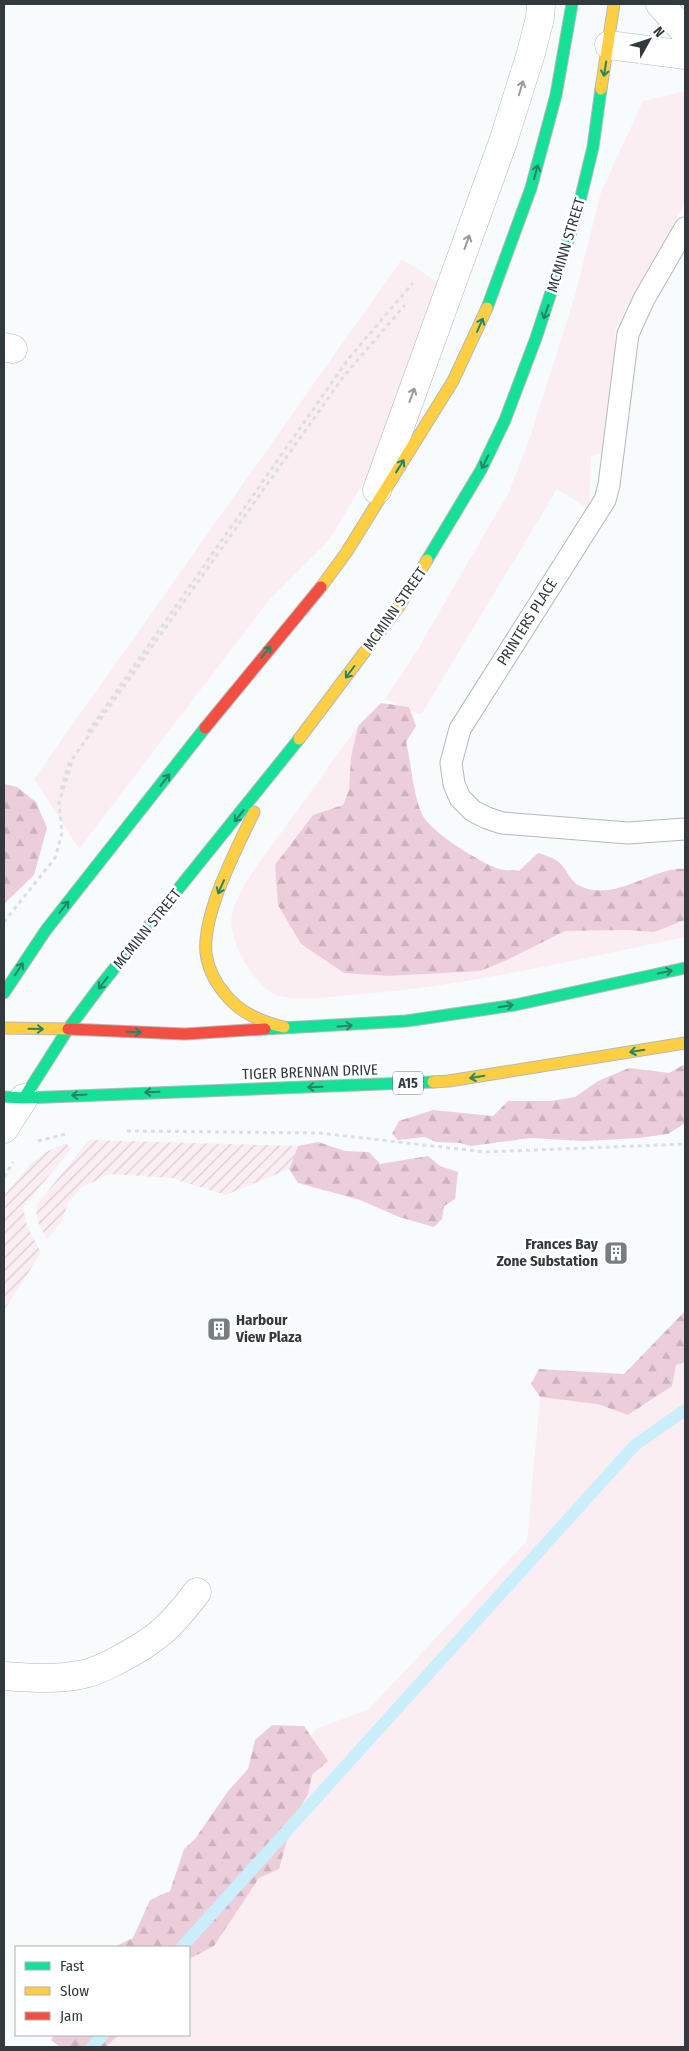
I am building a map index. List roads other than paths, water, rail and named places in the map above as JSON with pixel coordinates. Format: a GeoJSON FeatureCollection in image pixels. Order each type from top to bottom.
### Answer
{"type":"FeatureCollection","features":[{"type":"Feature","properties":{"kind":"street"},"geometry":{"type":"LineString","coordinates":[[365,522],[503,142],[533,44],[541,4]]}},
{"type":"Feature","properties":{"kind":"street"},"geometry":{"type":"LineString","coordinates":[[4,993],[34,946],[263,656],[326,581],[453,381],[481,325],[531,188],[570,42],[572,4]]}},
{"type":"Feature","properties":{"kind":"street","name":"MCMINN STREET"},"geometry":{"type":"LineString","coordinates":[[4,1129],[14,1097],[269,778],[400,605],[463,502],[505,420],[536,338],[578,214],[593,147],[600,44],[614,4]]}},
{"type":"Feature","properties":{"kind":"street"},"geometry":{"type":"LineString","coordinates":[[660,4],[685,32]]}},
{"type":"Feature","properties":{"kind":"street"},"geometry":{"type":"LineString","coordinates":[[600,44],[685,55]]}},
{"type":"Feature","properties":{"kind":"street"},"geometry":{"type":"LineString","coordinates":[[269,778],[210,910],[204,944],[214,976],[223,993],[234,1004],[260,1022],[296,1029]]}},
{"type":"Feature","properties":{"kind":"street"},"geometry":{"type":"LineString","coordinates":[[19,951],[34,946]]}},
{"type":"Feature","properties":{"kind":"street"},"geometry":{"type":"LineString","coordinates":[[4,1028],[185,1034],[296,1029],[406,1021],[515,1005],[685,968]]}},
{"type":"Feature","properties":{"kind":"street","name":"TIGER BRENNAN DRIVE"},"geometry":{"type":"LineString","coordinates":[[14,1097],[448,1081],[685,1043]]}},
{"type":"Feature","properties":{"kind":"street"},"geometry":{"type":"LineString","coordinates":[[4,1676],[64,1678],[86,1674],[105,1666],[148,1644],[165,1631],[197,1592]]}},
{"type":"Feature","properties":{"kind":"lane","name":"PRINTERS PLACE"},"geometry":{"type":"LineString","coordinates":[[685,228],[644,299],[628,334],[609,485],[605,500],[460,729],[451,763],[454,784],[460,798],[473,811],[502,823],[628,833],[685,829]]}},
{"type":"Feature","properties":{"kind":"waterway"},"geometry":{"type":"LineString","coordinates":[[183,1946],[635,1445],[685,1410]]}},
{"type":"Feature","properties":{"kind":"waterway"},"geometry":{"type":"LineString","coordinates":[[92,2047],[102,2036]]}},
{"type":"Feature","properties":{"kind":"place","name":"Frances Bay Zone Substation"},"geometry":{"type":"Point","coordinates":[616,1253]}},
{"type":"Feature","properties":{"kind":"place","name":"Harbour View Plaza"},"geometry":{"type":"Point","coordinates":[219,1329]}}]}
